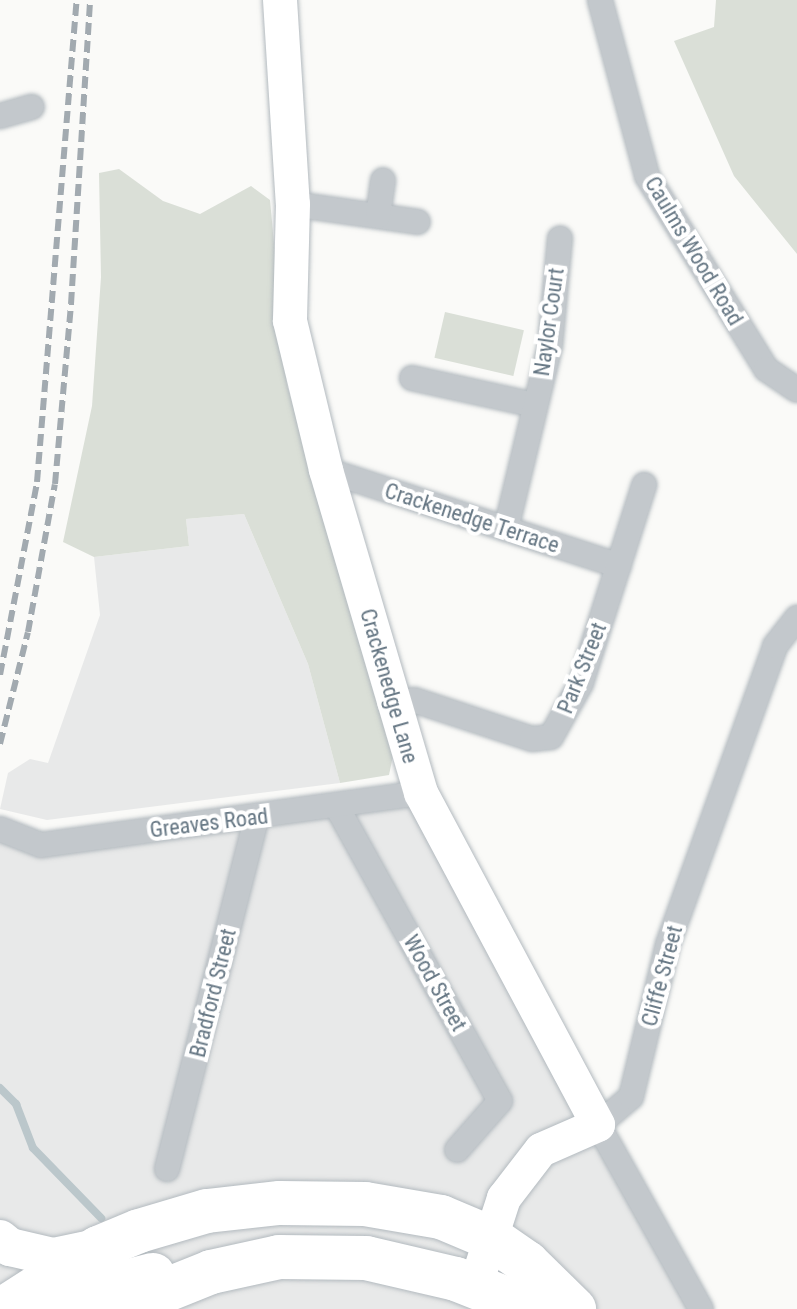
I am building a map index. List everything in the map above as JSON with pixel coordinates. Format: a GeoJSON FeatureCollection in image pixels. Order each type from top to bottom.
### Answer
{"type":"FeatureCollection","features":[{"type":"Feature","properties":{"kind":"highway"},"geometry":{"type":"LineString","coordinates":[[3,1309],[98,1248],[207,1211],[280,1203],[380,1207],[441,1217],[491,1238],[527,1263],[574,1309]]}},
{"type":"Feature","properties":{"kind":"highway"},"geometry":{"type":"LineString","coordinates":[[51,1309],[94,1290],[155,1275],[211,1272],[279,1257],[366,1258],[456,1279],[532,1309]]}},
{"type":"Feature","properties":{"kind":"highway"},"geometry":{"type":"LineString","coordinates":[[119,1309],[211,1272]]}},
{"type":"Feature","properties":{"kind":"main road"},"geometry":{"type":"LineString","coordinates":[[0,1239],[10,1247],[53,1257],[98,1248]]}},
{"type":"Feature","properties":{"kind":"street","name":"Crackenedge Lane"},"geometry":{"type":"LineString","coordinates":[[280,0],[293,204],[290,321],[326,470],[421,793],[598,1125],[701,1309]]}},
{"type":"Feature","properties":{"kind":"street","name":"Caulms Wood Road"},"geometry":{"type":"LineString","coordinates":[[600,0],[647,176],[766,369],[797,390]]}},
{"type":"Feature","properties":{"kind":"street"},"geometry":{"type":"LineString","coordinates":[[0,116],[32,107]]}},
{"type":"Feature","properties":{"kind":"street"},"geometry":{"type":"LineString","coordinates":[[378,216],[383,180]]}},
{"type":"Feature","properties":{"kind":"street"},"geometry":{"type":"LineString","coordinates":[[293,204],[418,222]]}},
{"type":"Feature","properties":{"kind":"street","name":"Naylor Court"},"geometry":{"type":"LineString","coordinates":[[506,529],[550,346],[560,238]]}},
{"type":"Feature","properties":{"kind":"street","name":"Naylor Court"},"geometry":{"type":"LineString","coordinates":[[412,378],[535,405]]}},
{"type":"Feature","properties":{"kind":"street","name":"Crackenedge Terrace"},"geometry":{"type":"LineString","coordinates":[[326,470],[619,566]]}},
{"type":"Feature","properties":{"kind":"street","name":"Park Street"},"geometry":{"type":"LineString","coordinates":[[396,713],[414,700],[532,739],[551,737],[581,683],[644,485]]}},
{"type":"Feature","properties":{"kind":"street","name":"Cliffe Street"},"geometry":{"type":"LineString","coordinates":[[475,1287],[504,1198],[541,1150],[598,1125],[631,1097],[668,944],[775,646],[797,618]]}},
{"type":"Feature","properties":{"kind":"street","name":"Greaves Road"},"geometry":{"type":"LineString","coordinates":[[0,829],[41,845],[337,807],[421,793]]}},
{"type":"Feature","properties":{"kind":"street","name":"Wood Street"},"geometry":{"type":"LineString","coordinates":[[337,807],[500,1101],[457,1150]]}},
{"type":"Feature","properties":{"kind":"street","name":"Bradford Street"},"geometry":{"type":"LineString","coordinates":[[167,1169],[257,817]]}},
{"type":"Feature","properties":{"kind":"shaded area"},"geometry":{"type":"Polygon","coordinates":[[[716,0],[797,0],[797,254],[734,176],[674,41],[714,27],[716,0]]]}},
{"type":"Feature","properties":{"kind":"shaded area"},"geometry":{"type":"Polygon","coordinates":[[[119,169],[163,201],[200,214],[251,186],[270,200],[287,385],[394,751],[389,775],[340,783],[308,664],[244,514],[186,519],[189,546],[94,557],[63,542],[92,406],[101,277],[99,173],[119,169]]]}},
{"type":"Feature","properties":{"kind":"shaded area"},"geometry":{"type":"Polygon","coordinates":[[[445,312],[524,330],[513,376],[434,358],[445,312]]]}},
{"type":"Feature","properties":{"kind":"shaded area"},"geometry":{"type":"Polygon","coordinates":[[[244,514],[308,664],[340,783],[47,820],[0,809],[8,773],[30,759],[48,763],[100,615],[94,557],[189,546],[186,519],[244,514]]]}},
{"type":"Feature","properties":{"kind":"shaded area"},"geometry":{"type":"Polygon","coordinates":[[[421,793],[701,1309],[0,1309],[0,829],[41,845],[421,793]]]}},
{"type":"Feature","properties":{"kind":"waterway"},"geometry":{"type":"LineString","coordinates":[[0,1088],[16,1104],[33,1148],[101,1218]]}},
{"type":"Feature","properties":{"kind":"railway"},"geometry":{"type":"LineString","coordinates":[[0,675],[37,482],[77,0]]}},
{"type":"Feature","properties":{"kind":"railway"},"geometry":{"type":"LineString","coordinates":[[0,744],[28,632],[55,484],[71,304],[90,0]]}}]}
